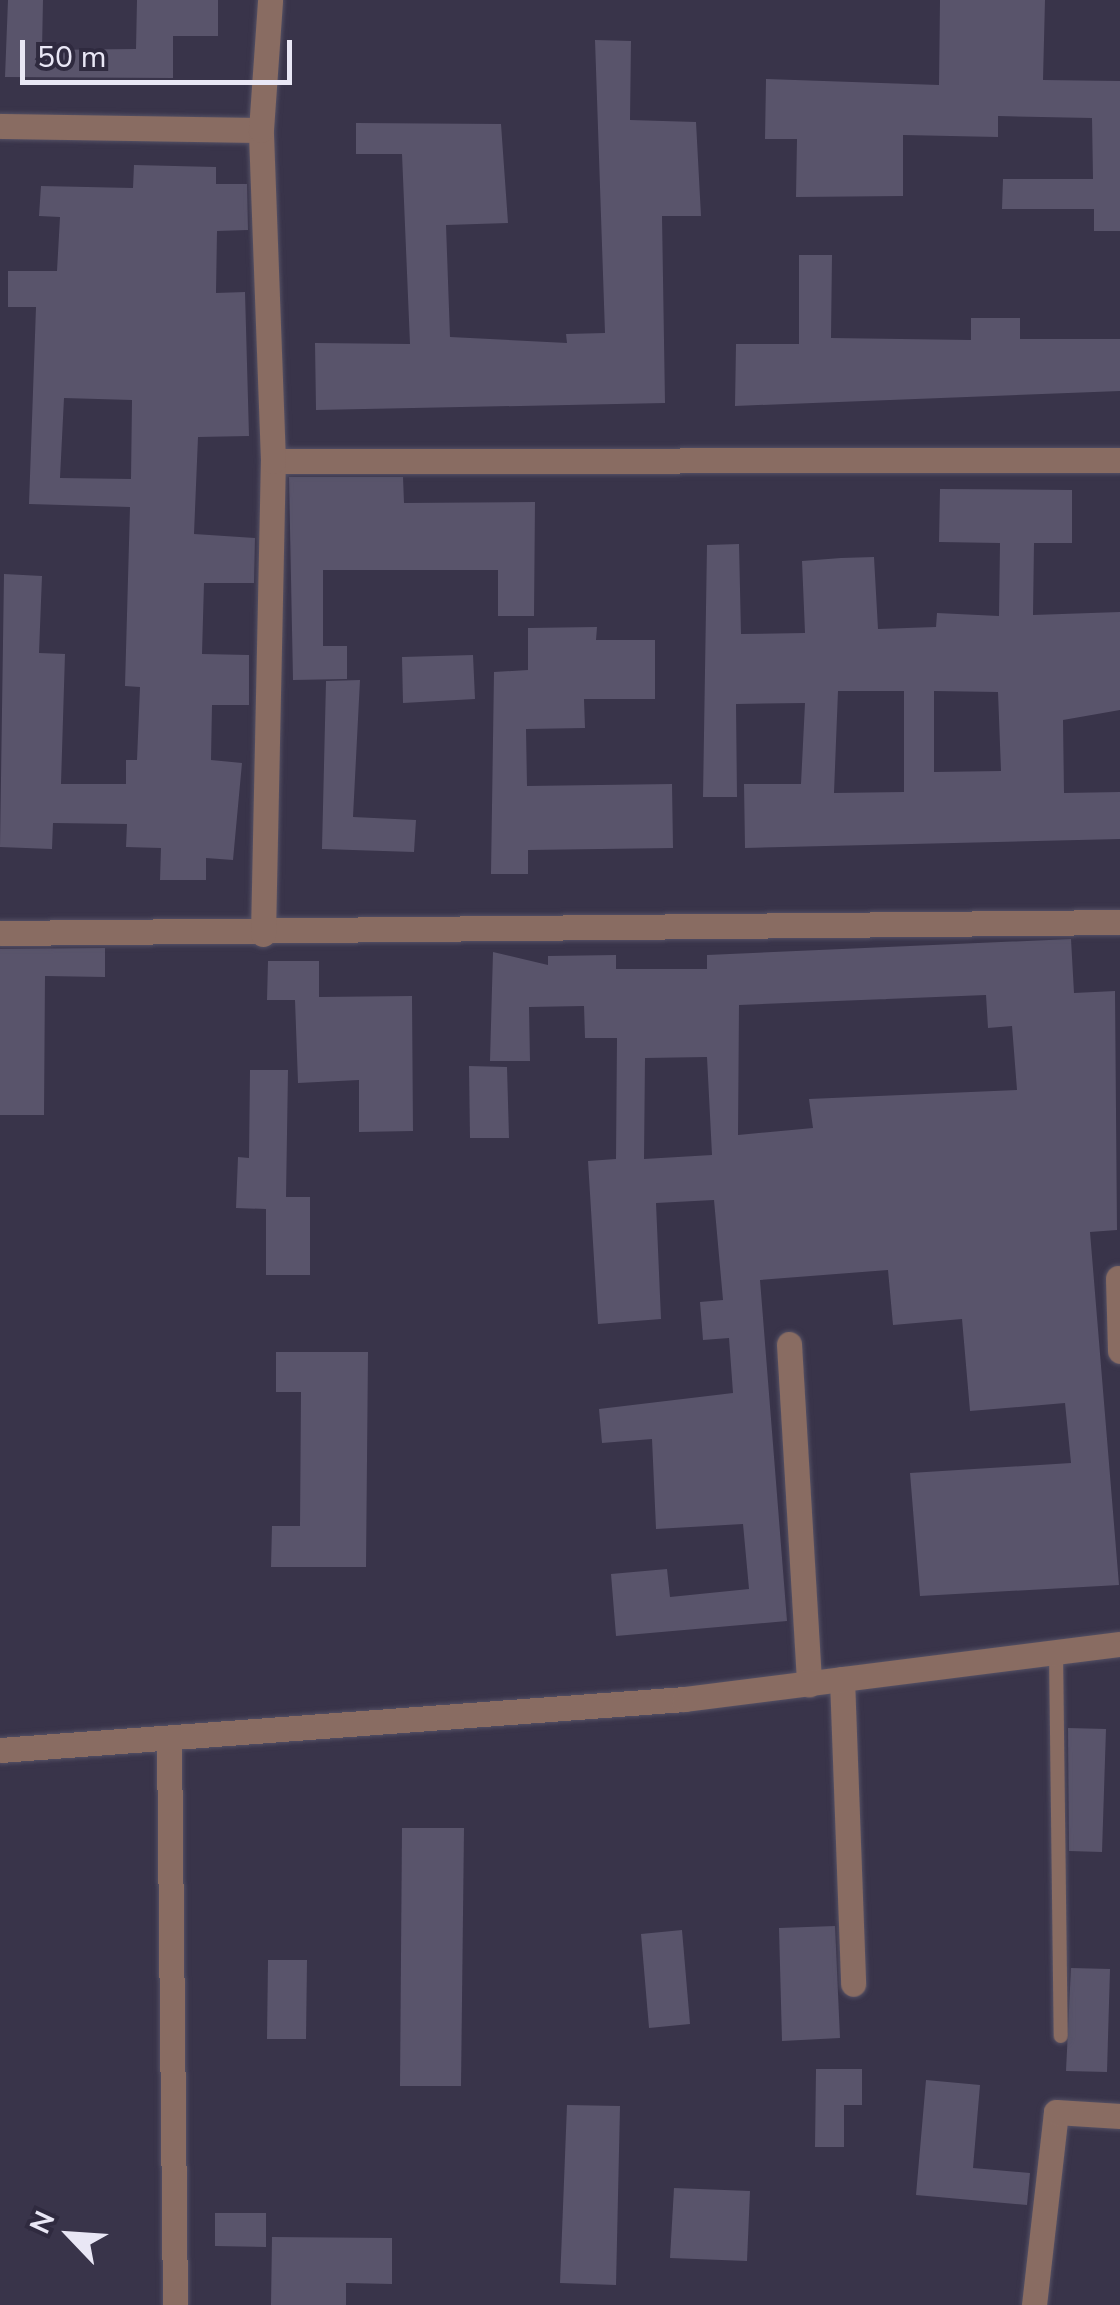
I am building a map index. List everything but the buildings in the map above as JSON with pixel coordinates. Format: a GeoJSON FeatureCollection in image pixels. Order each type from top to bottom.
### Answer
{"type":"FeatureCollection","features":[{"type":"Feature","properties":{"kind":"street"},"geometry":{"type":"LineString","coordinates":[[263,934],[273,461],[260,130],[270,0]]}},
{"type":"Feature","properties":{"kind":"street"},"geometry":{"type":"LineString","coordinates":[[0,126],[260,130]]}},
{"type":"Feature","properties":{"kind":"street"},"geometry":{"type":"LineString","coordinates":[[273,461],[1120,460]]}},
{"type":"Feature","properties":{"kind":"street"},"geometry":{"type":"LineString","coordinates":[[0,933],[263,934],[1120,922]]}},
{"type":"Feature","properties":{"kind":"street"},"geometry":{"type":"LineString","coordinates":[[1118,1278],[1120,1351]]}},
{"type":"Feature","properties":{"kind":"street"},"geometry":{"type":"LineString","coordinates":[[790,1344],[809,1684]]}},
{"type":"Feature","properties":{"kind":"street"},"geometry":{"type":"LineString","coordinates":[[0,1750],[169,1741],[809,1684],[1120,1644]]}},
{"type":"Feature","properties":{"kind":"street"},"geometry":{"type":"LineString","coordinates":[[842,1679],[852,1984]]}},
{"type":"Feature","properties":{"kind":"street"},"geometry":{"type":"LineString","coordinates":[[169,1741],[174,2305]]}},
{"type":"Feature","properties":{"kind":"street"},"geometry":{"type":"LineString","coordinates":[[1034,2305],[1056,2112],[1120,2116]]}},
{"type":"Feature","properties":{"kind":"lane"},"geometry":{"type":"LineString","coordinates":[[1056,1651],[1061,2036]]}}]}
